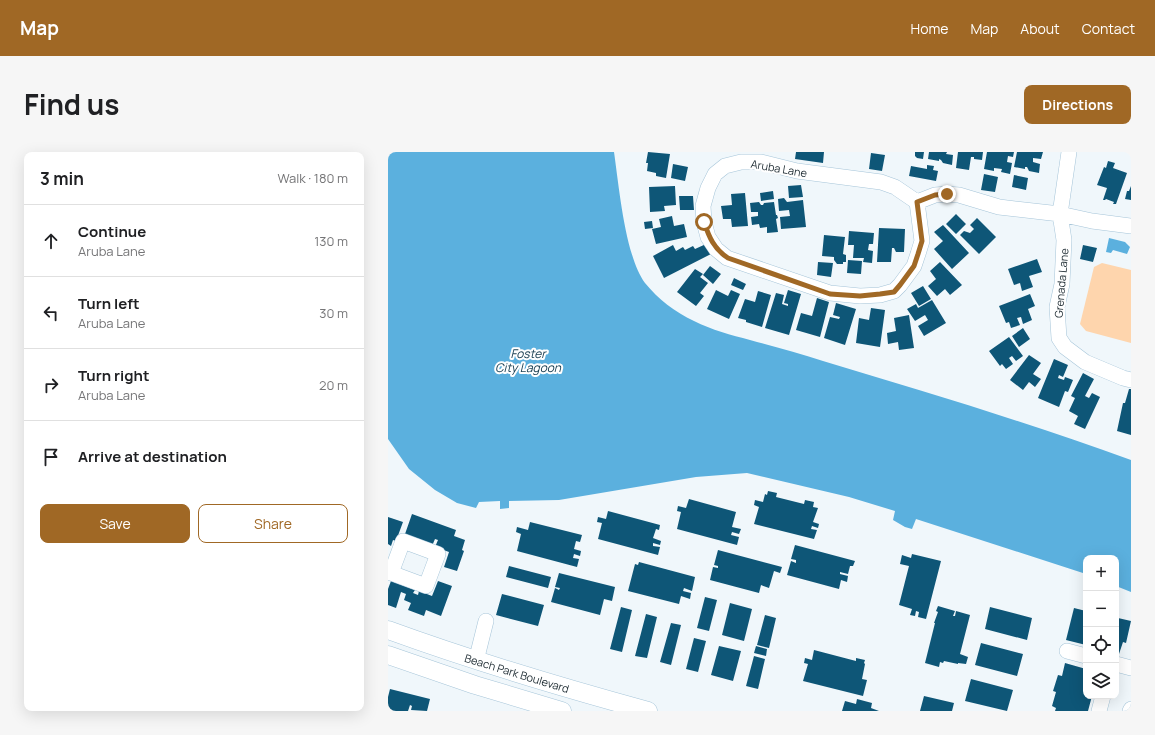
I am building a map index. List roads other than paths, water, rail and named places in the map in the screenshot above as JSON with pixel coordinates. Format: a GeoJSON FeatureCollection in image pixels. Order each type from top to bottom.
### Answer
{"type":"FeatureCollection","features":[{"type":"Feature","properties":{"kind":"main road","name":"Beach Park Boulevard"},"geometry":{"type":"LineString","coordinates":[[388,630],[476,661],[648,711]]}},
{"type":"Feature","properties":{"kind":"main road"},"geometry":{"type":"LineString","coordinates":[[388,655],[475,686],[562,711]]}},
{"type":"Feature","properties":{"kind":"street"},"geometry":{"type":"LineString","coordinates":[[1060,214],[1068,152]]}},
{"type":"Feature","properties":{"kind":"street","name":"Aruba Lane"},"geometry":{"type":"LineString","coordinates":[[741,162],[761,162],[805,172],[881,182],[895,186],[917,202],[922,241],[914,266],[894,292],[860,296],[843,296],[824,292],[728,258],[716,249],[708,237],[704,222],[703,206],[708,188],[715,174],[725,166],[741,162]]}},
{"type":"Feature","properties":{"kind":"street"},"geometry":{"type":"LineString","coordinates":[[917,202],[935,195],[947,194],[999,207],[1060,214],[1092,221],[1131,226]]}},
{"type":"Feature","properties":{"kind":"street","name":"Grenada Lane"},"geometry":{"type":"LineString","coordinates":[[1060,214],[1064,240],[1062,284],[1057,307],[1058,338],[1065,347],[1085,362],[1131,380]]}},
{"type":"Feature","properties":{"kind":"street"},"geometry":{"type":"LineString","coordinates":[[476,661],[486,621]]}},
{"type":"Feature","properties":{"kind":"street"},"geometry":{"type":"LineString","coordinates":[[1067,651],[1083,655]]}},
{"type":"Feature","properties":{"kind":"street"},"geometry":{"type":"LineString","coordinates":[[1119,665],[1131,668]]}},
{"type":"Feature","properties":{"kind":"street"},"geometry":{"type":"LineString","coordinates":[[1099,711],[1102,699]]}},
{"type":"Feature","properties":{"kind":"water","name":"Foster City Lagoon"},"geometry":{"type":"Polygon","coordinates":[[[388,152],[614,152],[624,220],[632,256],[638,271],[645,283],[655,294],[680,314],[722,332],[805,355],[978,408],[1131,460],[1131,592],[1119,587],[1119,555],[1083,555],[1083,573],[916,519],[912,529],[905,527],[893,520],[895,511],[849,497],[747,473],[696,477],[559,500],[509,501],[509,508],[500,509],[500,501],[479,502],[476,508],[457,503],[435,490],[409,469],[388,439],[388,152]]]}},
{"type":"Feature","properties":{"kind":"water"},"geometry":{"type":"Polygon","coordinates":[[[1109,238],[1125,242],[1130,247],[1127,254],[1113,250],[1111,253],[1106,252],[1109,238]]]}}]}
